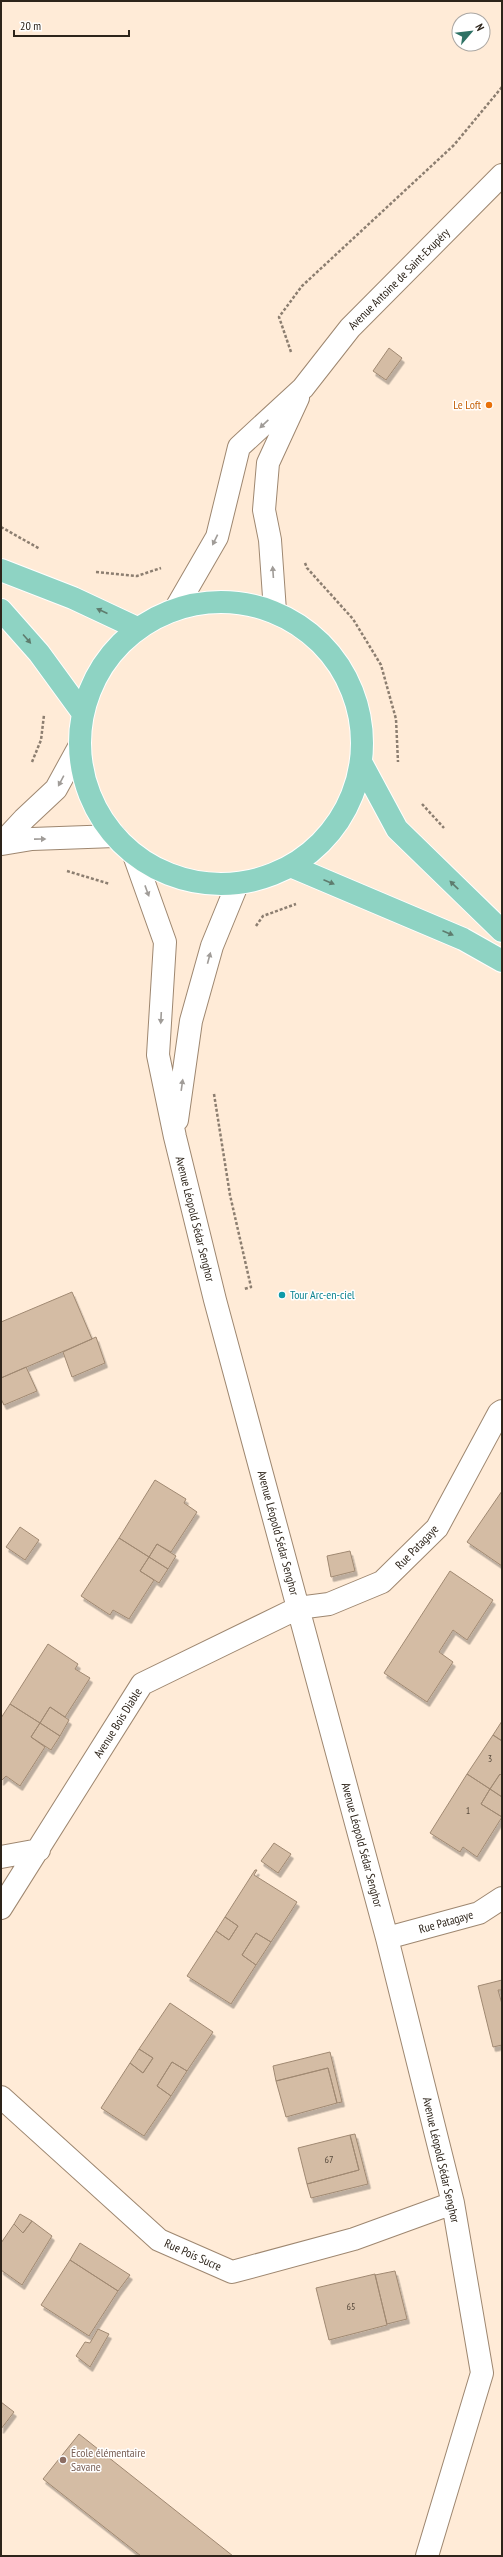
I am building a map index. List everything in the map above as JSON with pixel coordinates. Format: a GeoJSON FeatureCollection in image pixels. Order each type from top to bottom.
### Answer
{"type":"FeatureCollection","features":[{"type":"Feature","properties":{"kind":"main road"},"geometry":{"type":"LineString","coordinates":[[1,570],[73,598],[137,628]]}},
{"type":"Feature","properties":{"kind":"main road"},"geometry":{"type":"LineString","coordinates":[[226,600],[275,611],[315,637],[344,673],[361,717],[362,764],[350,804],[326,840],[293,867],[266,879],[237,885],[182,880],[134,855],[114,836],[89,794],[79,747],[82,712],[102,664],[137,628],[176,608],[226,600]]}},
{"type":"Feature","properties":{"kind":"main road"},"geometry":{"type":"LineString","coordinates":[[1,610],[39,652],[82,712]]}},
{"type":"Feature","properties":{"kind":"main road"},"geometry":{"type":"LineString","coordinates":[[362,764],[397,829],[502,931]]}},
{"type":"Feature","properties":{"kind":"main road"},"geometry":{"type":"LineString","coordinates":[[293,867],[463,939],[502,961]]}},
{"type":"Feature","properties":{"kind":"street","name":"Avenue Antoine de Saint-Exupéry"},"geometry":{"type":"LineString","coordinates":[[303,388],[350,328],[502,175]]}},
{"type":"Feature","properties":{"kind":"street"},"geometry":{"type":"LineString","coordinates":[[176,608],[217,537],[239,448],[303,388]]}},
{"type":"Feature","properties":{"kind":"street"},"geometry":{"type":"LineString","coordinates":[[275,611],[270,540],[264,510],[268,463],[303,388]]}},
{"type":"Feature","properties":{"kind":"street"},"geometry":{"type":"LineString","coordinates":[[1,844],[24,819],[56,789],[79,747]]}},
{"type":"Feature","properties":{"kind":"street"},"geometry":{"type":"LineString","coordinates":[[1,844],[32,840],[114,836]]}},
{"type":"Feature","properties":{"kind":"street","name":"Avenue Léopold Sédar Senghor"},"geometry":{"type":"LineString","coordinates":[[134,855],[165,942],[158,1055],[175,1137],[215,1300],[387,1938],[453,2203],[482,2373],[427,2556]]}},
{"type":"Feature","properties":{"kind":"street","name":"Avenue Léopold Sédar Senghor"},"geometry":{"type":"LineString","coordinates":[[175,1137],[191,1021],[212,946],[237,885]]}},
{"type":"Feature","properties":{"kind":"street","name":"Rue Patagaye"},"geometry":{"type":"LineString","coordinates":[[298,1608],[329,1604],[382,1582],[437,1528],[499,1413],[502,1412]]}},
{"type":"Feature","properties":{"kind":"street","name":"Avenue Bois Diable"},"geometry":{"type":"LineString","coordinates":[[1,1908],[39,1850],[142,1684],[298,1608]]}},
{"type":"Feature","properties":{"kind":"street"},"geometry":{"type":"LineString","coordinates":[[1,1857],[39,1850]]}},
{"type":"Feature","properties":{"kind":"street","name":"Rue Patagaye"},"geometry":{"type":"LineString","coordinates":[[387,1938],[479,1913],[502,1898]]}},
{"type":"Feature","properties":{"kind":"street","name":"Rue Pois Sucre"},"geometry":{"type":"LineString","coordinates":[[1,2097],[159,2240],[232,2272],[354,2238],[453,2203]]}},
{"type":"Feature","properties":{"kind":"path"},"geometry":{"type":"LineString","coordinates":[[303,388],[280,317],[302,286],[454,144],[502,87]]}},
{"type":"Feature","properties":{"kind":"building"},"geometry":{"type":"Polygon","coordinates":[[[389,348],[402,358],[386,380],[373,371],[389,348]]]}},
{"type":"Feature","properties":{"kind":"building"},"geometry":{"type":"Polygon","coordinates":[[[72,1292],[92,1339],[1,1378],[1,1322],[72,1292]]]}},
{"type":"Feature","properties":{"kind":"building"},"geometry":{"type":"Polygon","coordinates":[[[96,1337],[105,1363],[72,1377],[63,1352],[96,1337]]]}},
{"type":"Feature","properties":{"kind":"building"},"geometry":{"type":"Polygon","coordinates":[[[26,1367],[37,1391],[4,1405],[1,1399],[1,1378],[26,1367]]]}},
{"type":"Feature","properties":{"kind":"building"},"geometry":{"type":"Polygon","coordinates":[[[155,1480],[186,1499],[184,1503],[197,1512],[171,1552],[157,1544],[149,1557],[119,1538],[155,1480]]]}},
{"type":"Feature","properties":{"kind":"building"},"geometry":{"type":"Polygon","coordinates":[[[502,1491],[502,1566],[467,1542],[502,1491]]]}},
{"type":"Feature","properties":{"kind":"building"},"geometry":{"type":"Polygon","coordinates":[[[20,1527],[39,1540],[25,1560],[6,1547],[20,1527]]]}},
{"type":"Feature","properties":{"kind":"building"},"geometry":{"type":"Polygon","coordinates":[[[119,1538],[149,1557],[140,1571],[154,1580],[129,1619],[113,1610],[110,1615],[81,1596],[119,1538]]]}},
{"type":"Feature","properties":{"kind":"building"},"geometry":{"type":"Polygon","coordinates":[[[157,1544],[176,1556],[168,1569],[149,1557],[157,1544]]]}},
{"type":"Feature","properties":{"kind":"building"},"geometry":{"type":"Polygon","coordinates":[[[350,1551],[355,1571],[331,1577],[327,1556],[350,1551]]]}},
{"type":"Feature","properties":{"kind":"building"},"geometry":{"type":"Polygon","coordinates":[[[149,1557],[168,1569],[159,1583],[140,1571],[149,1557]]]}},
{"type":"Feature","properties":{"kind":"building"},"geometry":{"type":"Polygon","coordinates":[[[450,1571],[493,1600],[467,1640],[453,1630],[439,1652],[453,1662],[427,1702],[384,1673],[450,1571]]]}},
{"type":"Feature","properties":{"kind":"building"},"geometry":{"type":"Polygon","coordinates":[[[48,1644],[78,1664],[75,1669],[90,1678],[65,1717],[50,1707],[40,1723],[10,1704],[48,1644]]]}},
{"type":"Feature","properties":{"kind":"building"},"geometry":{"type":"Polygon","coordinates":[[[10,1704],[40,1723],[31,1737],[45,1747],[20,1786],[6,1776],[1,1781],[1,1718],[10,1704]]]}},
{"type":"Feature","properties":{"kind":"building"},"geometry":{"type":"Polygon","coordinates":[[[50,1707],[69,1720],[60,1736],[40,1723],[50,1707]]]}},
{"type":"Feature","properties":{"kind":"building"},"geometry":{"type":"Polygon","coordinates":[[[502,1721],[502,1741],[493,1735],[502,1721]]]}},
{"type":"Feature","properties":{"kind":"building"},"geometry":{"type":"Polygon","coordinates":[[[40,1723],[60,1736],[51,1750],[31,1737],[40,1723]]]}},
{"type":"Feature","properties":{"kind":"building"},"geometry":{"type":"Polygon","coordinates":[[[493,1735],[502,1741],[502,1776],[500,1774],[490,1789],[467,1774],[493,1735]]]}},
{"type":"Feature","properties":{"kind":"building"},"geometry":{"type":"Polygon","coordinates":[[[467,1774],[490,1789],[481,1804],[502,1817],[477,1857],[463,1847],[460,1852],[430,1833],[467,1774]]]}},
{"type":"Feature","properties":{"kind":"building"},"geometry":{"type":"Polygon","coordinates":[[[500,1774],[502,1776],[502,1797],[490,1789],[500,1774]]]}},
{"type":"Feature","properties":{"kind":"building"},"geometry":{"type":"Polygon","coordinates":[[[490,1789],[502,1797],[502,1817],[481,1804],[490,1789]]]}},
{"type":"Feature","properties":{"kind":"building"},"geometry":{"type":"Polygon","coordinates":[[[274,1843],[291,1854],[278,1873],[261,1861],[274,1843]]]}},
{"type":"Feature","properties":{"kind":"building"},"geometry":{"type":"Polygon","coordinates":[[[255,1870],[257,1870],[254,1875],[297,1902],[271,1942],[256,1933],[242,1955],[256,1965],[231,2004],[187,1976],[216,1931],[229,1940],[238,1926],[225,1917],[255,1870]]]}},
{"type":"Feature","properties":{"kind":"building"},"geometry":{"type":"Polygon","coordinates":[[[225,1917],[238,1926],[229,1940],[216,1931],[225,1917]]]}},
{"type":"Feature","properties":{"kind":"building"},"geometry":{"type":"Polygon","coordinates":[[[256,1933],[271,1942],[256,1965],[242,1955],[256,1933]]]}},
{"type":"Feature","properties":{"kind":"building"},"geometry":{"type":"Polygon","coordinates":[[[502,1980],[502,1990],[498,1990],[502,2004],[502,2045],[493,2047],[478,1986],[502,1980]]]}},
{"type":"Feature","properties":{"kind":"building"},"geometry":{"type":"Polygon","coordinates":[[[170,2003],[213,2032],[187,2071],[172,2062],[157,2086],[171,2096],[144,2136],[101,2108],[130,2063],[143,2073],[153,2058],[139,2049],[170,2003]]]}},
{"type":"Feature","properties":{"kind":"building"},"geometry":{"type":"Polygon","coordinates":[[[139,2049],[153,2058],[143,2073],[130,2063],[139,2049]]]}},
{"type":"Feature","properties":{"kind":"building"},"geometry":{"type":"Polygon","coordinates":[[[330,2052],[342,2102],[337,2103],[328,2068],[276,2081],[273,2066],[330,2052]]]}},
{"type":"Feature","properties":{"kind":"building"},"geometry":{"type":"Polygon","coordinates":[[[172,2062],[187,2071],[171,2096],[157,2086],[172,2062]]]}},
{"type":"Feature","properties":{"kind":"building"},"geometry":{"type":"Polygon","coordinates":[[[328,2068],[337,2103],[286,2117],[276,2081],[328,2068]]]}},
{"type":"Feature","properties":{"kind":"building"},"geometry":{"type":"Polygon","coordinates":[[[355,2134],[368,2184],[311,2198],[307,2184],[359,2170],[350,2135],[355,2134]]]}},
{"type":"Feature","properties":{"kind":"building"},"geometry":{"type":"Polygon","coordinates":[[[350,2135],[359,2170],[307,2184],[298,2148],[350,2135]]]}},
{"type":"Feature","properties":{"kind":"building"},"geometry":{"type":"Polygon","coordinates":[[[20,2214],[32,2221],[23,2233],[14,2224],[20,2214]]]}},
{"type":"Feature","properties":{"kind":"building"},"geometry":{"type":"Polygon","coordinates":[[[32,2221],[52,2236],[22,2285],[1,2270],[1,2243],[14,2224],[23,2233],[32,2221]]]}},
{"type":"Feature","properties":{"kind":"building"},"geometry":{"type":"Polygon","coordinates":[[[80,2243],[130,2275],[118,2291],[70,2260],[80,2243]]]}},
{"type":"Feature","properties":{"kind":"building"},"geometry":{"type":"Polygon","coordinates":[[[70,2260],[118,2291],[89,2336],[41,2305],[70,2260]]]}},
{"type":"Feature","properties":{"kind":"building"},"geometry":{"type":"Polygon","coordinates":[[[395,2271],[407,2319],[387,2324],[375,2275],[395,2271]]]}},
{"type":"Feature","properties":{"kind":"building"},"geometry":{"type":"Polygon","coordinates":[[[375,2274],[387,2325],[329,2340],[316,2288],[375,2274]]]}},
{"type":"Feature","properties":{"kind":"building"},"geometry":{"type":"Polygon","coordinates":[[[98,2329],[109,2334],[90,2367],[76,2356],[85,2342],[90,2343],[98,2329]]]}},
{"type":"Feature","properties":{"kind":"building"},"geometry":{"type":"Polygon","coordinates":[[[1,2402],[14,2412],[1,2429],[1,2402]]]}},
{"type":"Feature","properties":{"kind":"building"},"geometry":{"type":"Polygon","coordinates":[[[79,2434],[233,2556],[141,2556],[43,2479],[79,2434]]]}},
{"type":"Feature","properties":{"kind":"place","name":"Le Loft"},"geometry":{"type":"Point","coordinates":[489,405]}},
{"type":"Feature","properties":{"kind":"place","name":"Tour Arc-en-ciel"},"geometry":{"type":"Point","coordinates":[282,1295]}},
{"type":"Feature","properties":{"kind":"place","name":"École élémentaire Savane"},"geometry":{"type":"Point","coordinates":[63,2460]}}]}
